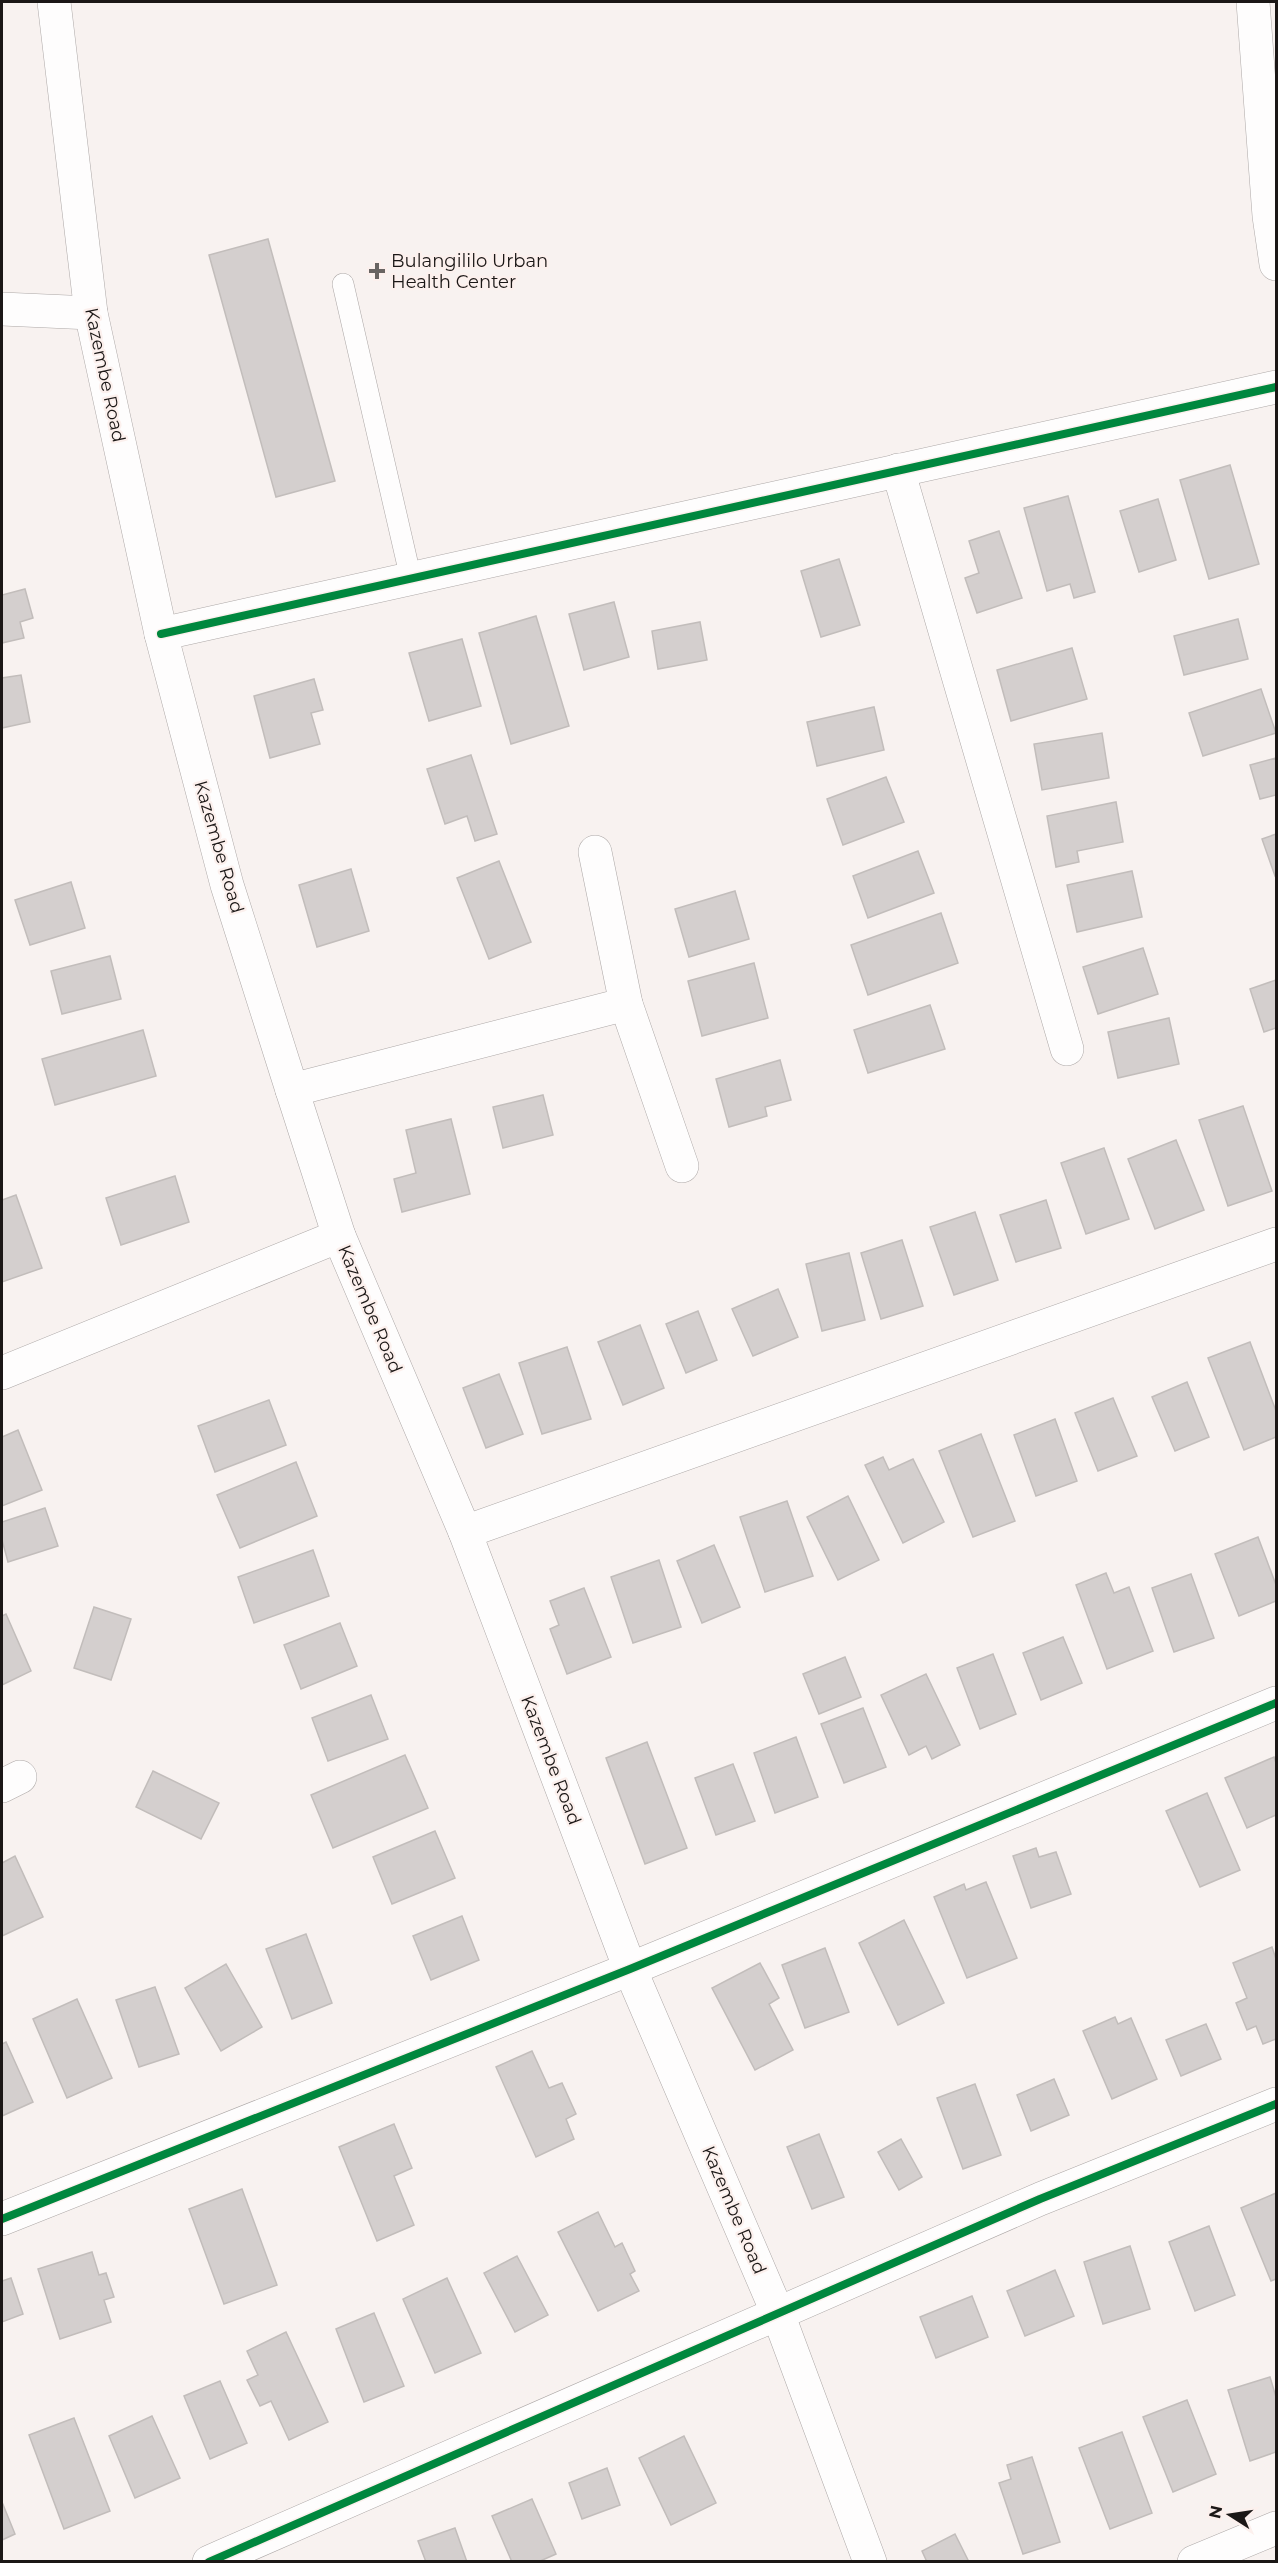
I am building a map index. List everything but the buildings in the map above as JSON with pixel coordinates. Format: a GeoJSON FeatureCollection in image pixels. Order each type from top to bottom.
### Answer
{"type":"FeatureCollection","features":[{"type":"Feature","properties":{"kind":"street"},"geometry":{"type":"LineString","coordinates":[[1252,2],[1266,36],[1269,216],[1276,264]]}},
{"type":"Feature","properties":{"kind":"street","name":"Kazembe Road"},"geometry":{"type":"LineString","coordinates":[[59,3],[91,313],[161,634],[227,885],[339,1236],[465,1532],[630,1969],[778,2314],[870,2562]]}},
{"type":"Feature","properties":{"kind":"street"},"geometry":{"type":"LineString","coordinates":[[2,309],[91,313]]}},
{"type":"Feature","properties":{"kind":"street"},"geometry":{"type":"LineString","coordinates":[[161,634],[1276,387]]}},
{"type":"Feature","properties":{"kind":"street"},"geometry":{"type":"LineString","coordinates":[[898,470],[1066,1049]]}},
{"type":"Feature","properties":{"kind":"street"},"geometry":{"type":"LineString","coordinates":[[595,852],[626,1004],[682,1166]]}},
{"type":"Feature","properties":{"kind":"street"},"geometry":{"type":"LineString","coordinates":[[292,1090],[626,1004]]}},
{"type":"Feature","properties":{"kind":"street"},"geometry":{"type":"LineString","coordinates":[[2,1373],[339,1236]]}},
{"type":"Feature","properties":{"kind":"street"},"geometry":{"type":"LineString","coordinates":[[465,1532],[1276,1244]]}},
{"type":"Feature","properties":{"kind":"street"},"geometry":{"type":"LineString","coordinates":[[2,2219],[630,1969],[1276,1703]]}},
{"type":"Feature","properties":{"kind":"street"},"geometry":{"type":"LineString","coordinates":[[209,2562],[1040,2199],[1276,2103]]}},
{"type":"Feature","properties":{"kind":"street"},"geometry":{"type":"LineString","coordinates":[[1194,2562],[1276,2528]]}},
{"type":"Feature","properties":{"kind":"lane"},"geometry":{"type":"LineString","coordinates":[[343,284],[411,579]]}},
{"type":"Feature","properties":{"kind":"cycle path"},"geometry":{"type":"LineString","coordinates":[[161,634],[1276,387]]}},
{"type":"Feature","properties":{"kind":"cycle path"},"geometry":{"type":"LineString","coordinates":[[2,2219],[630,1969],[1276,1703]]}},
{"type":"Feature","properties":{"kind":"cycle path"},"geometry":{"type":"LineString","coordinates":[[209,2562],[1040,2199],[1276,2104]]}},
{"type":"Feature","properties":{"kind":"place","name":"Bulangililo Urban Health Center"},"geometry":{"type":"Point","coordinates":[377,271]}}]}
